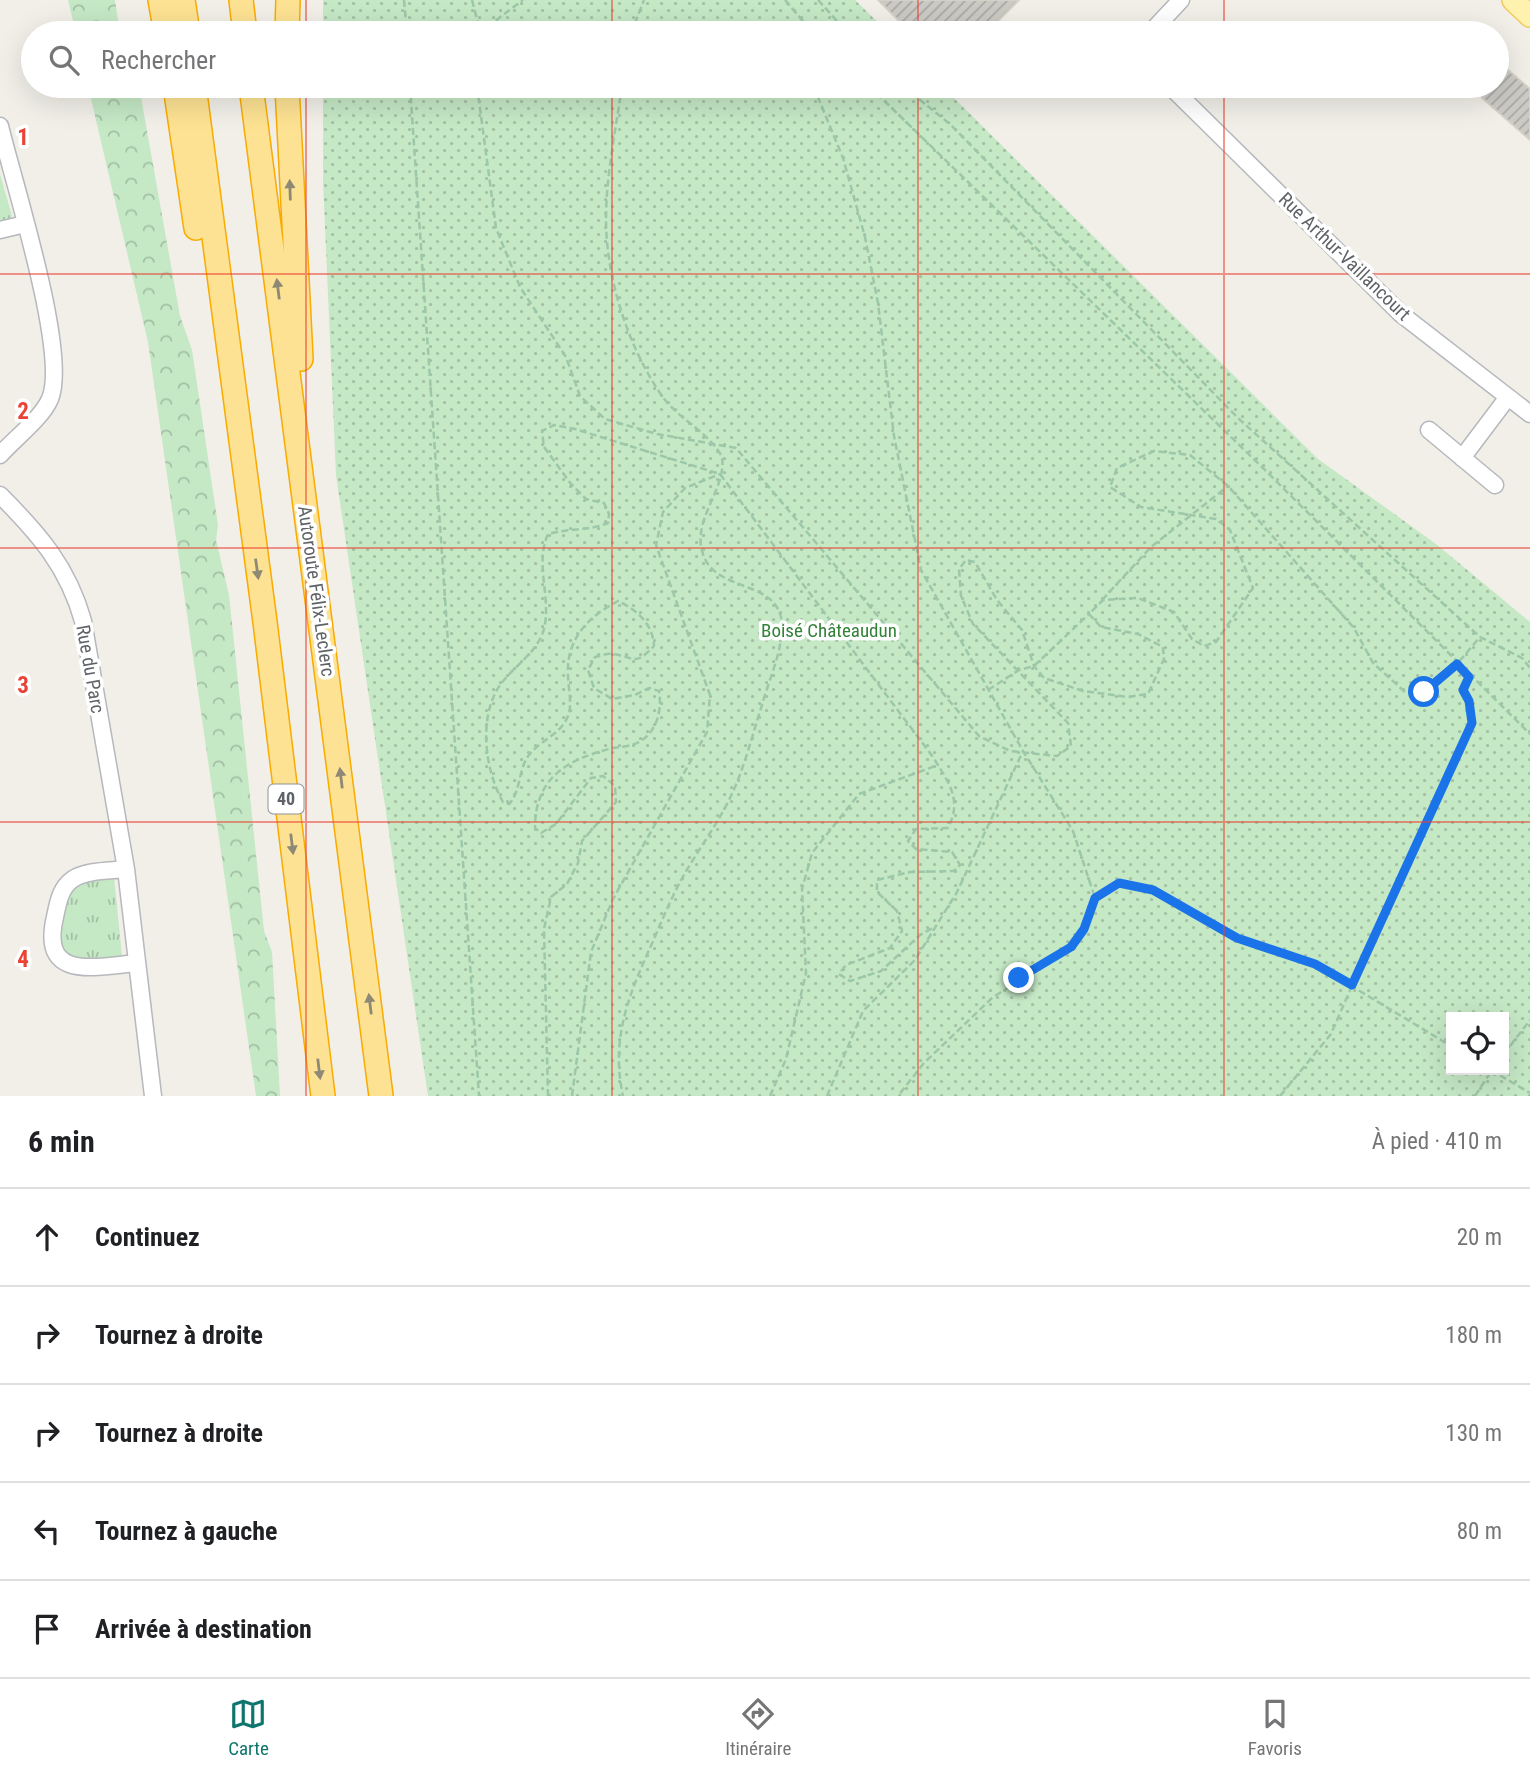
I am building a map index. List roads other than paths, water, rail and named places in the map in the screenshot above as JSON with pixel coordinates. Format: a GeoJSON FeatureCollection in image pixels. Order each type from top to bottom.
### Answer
{"type":"FeatureCollection","features":[{"type":"Feature","properties":{"kind":"highway"},"geometry":{"type":"LineString","coordinates":[[160,0],[164,21]]}},
{"type":"Feature","properties":{"kind":"highway"},"geometry":{"type":"LineString","coordinates":[[183,0],[186,21]]}},
{"type":"Feature","properties":{"kind":"highway"},"geometry":{"type":"LineString","coordinates":[[241,0],[244,21]]}},
{"type":"Feature","properties":{"kind":"highway"},"geometry":{"type":"LineString","coordinates":[[287,21],[288,0]]}},
{"type":"Feature","properties":{"kind":"highway"},"geometry":{"type":"LineString","coordinates":[[177,98],[212,324],[248,502]]}},
{"type":"Feature","properties":{"kind":"highway","name":"40"},"geometry":{"type":"LineString","coordinates":[[196,98],[323,1096]]}},
{"type":"Feature","properties":{"kind":"highway","name":"Autoroute Félix-Leclerc"},"geometry":{"type":"LineString","coordinates":[[253,98],[381,1096]]}},
{"type":"Feature","properties":{"kind":"highway"},"geometry":{"type":"LineString","coordinates":[[287,98],[291,201],[306,417],[305,502]]}},
{"type":"Feature","properties":{"kind":"main road"},"geometry":{"type":"LineString","coordinates":[[1513,0],[1530,16]]}},
{"type":"Feature","properties":{"kind":"street"},"geometry":{"type":"LineString","coordinates":[[1161,21],[1181,0]]}},
{"type":"Feature","properties":{"kind":"street","name":"Rue Arthur-Vaillancourt"},"geometry":{"type":"LineString","coordinates":[[1182,98],[1401,314],[1530,414]]}},
{"type":"Feature","properties":{"kind":"street"},"geometry":{"type":"LineString","coordinates":[[0,126],[4,165],[25,224],[53,345],[54,377],[46,406],[0,455]]}},
{"type":"Feature","properties":{"kind":"street"},"geometry":{"type":"LineString","coordinates":[[0,230],[25,224]]}},
{"type":"Feature","properties":{"kind":"street"},"geometry":{"type":"LineString","coordinates":[[1462,458],[1508,397]]}},
{"type":"Feature","properties":{"kind":"street"},"geometry":{"type":"LineString","coordinates":[[1429,430],[1495,485]]}},
{"type":"Feature","properties":{"kind":"street","name":"Rue du Parc"},"geometry":{"type":"LineString","coordinates":[[0,495],[55,555],[78,603],[126,869],[153,1096]]}},
{"type":"Feature","properties":{"kind":"street"},"geometry":{"type":"LineString","coordinates":[[126,869],[83,875],[67,884],[59,897],[50,943],[57,957],[77,967],[137,963]]}},
{"type":"Feature","properties":{"kind":"park label","name":"Boisé Châteaudun"},"geometry":{"type":"Point","coordinates":[829,630]}}]}
